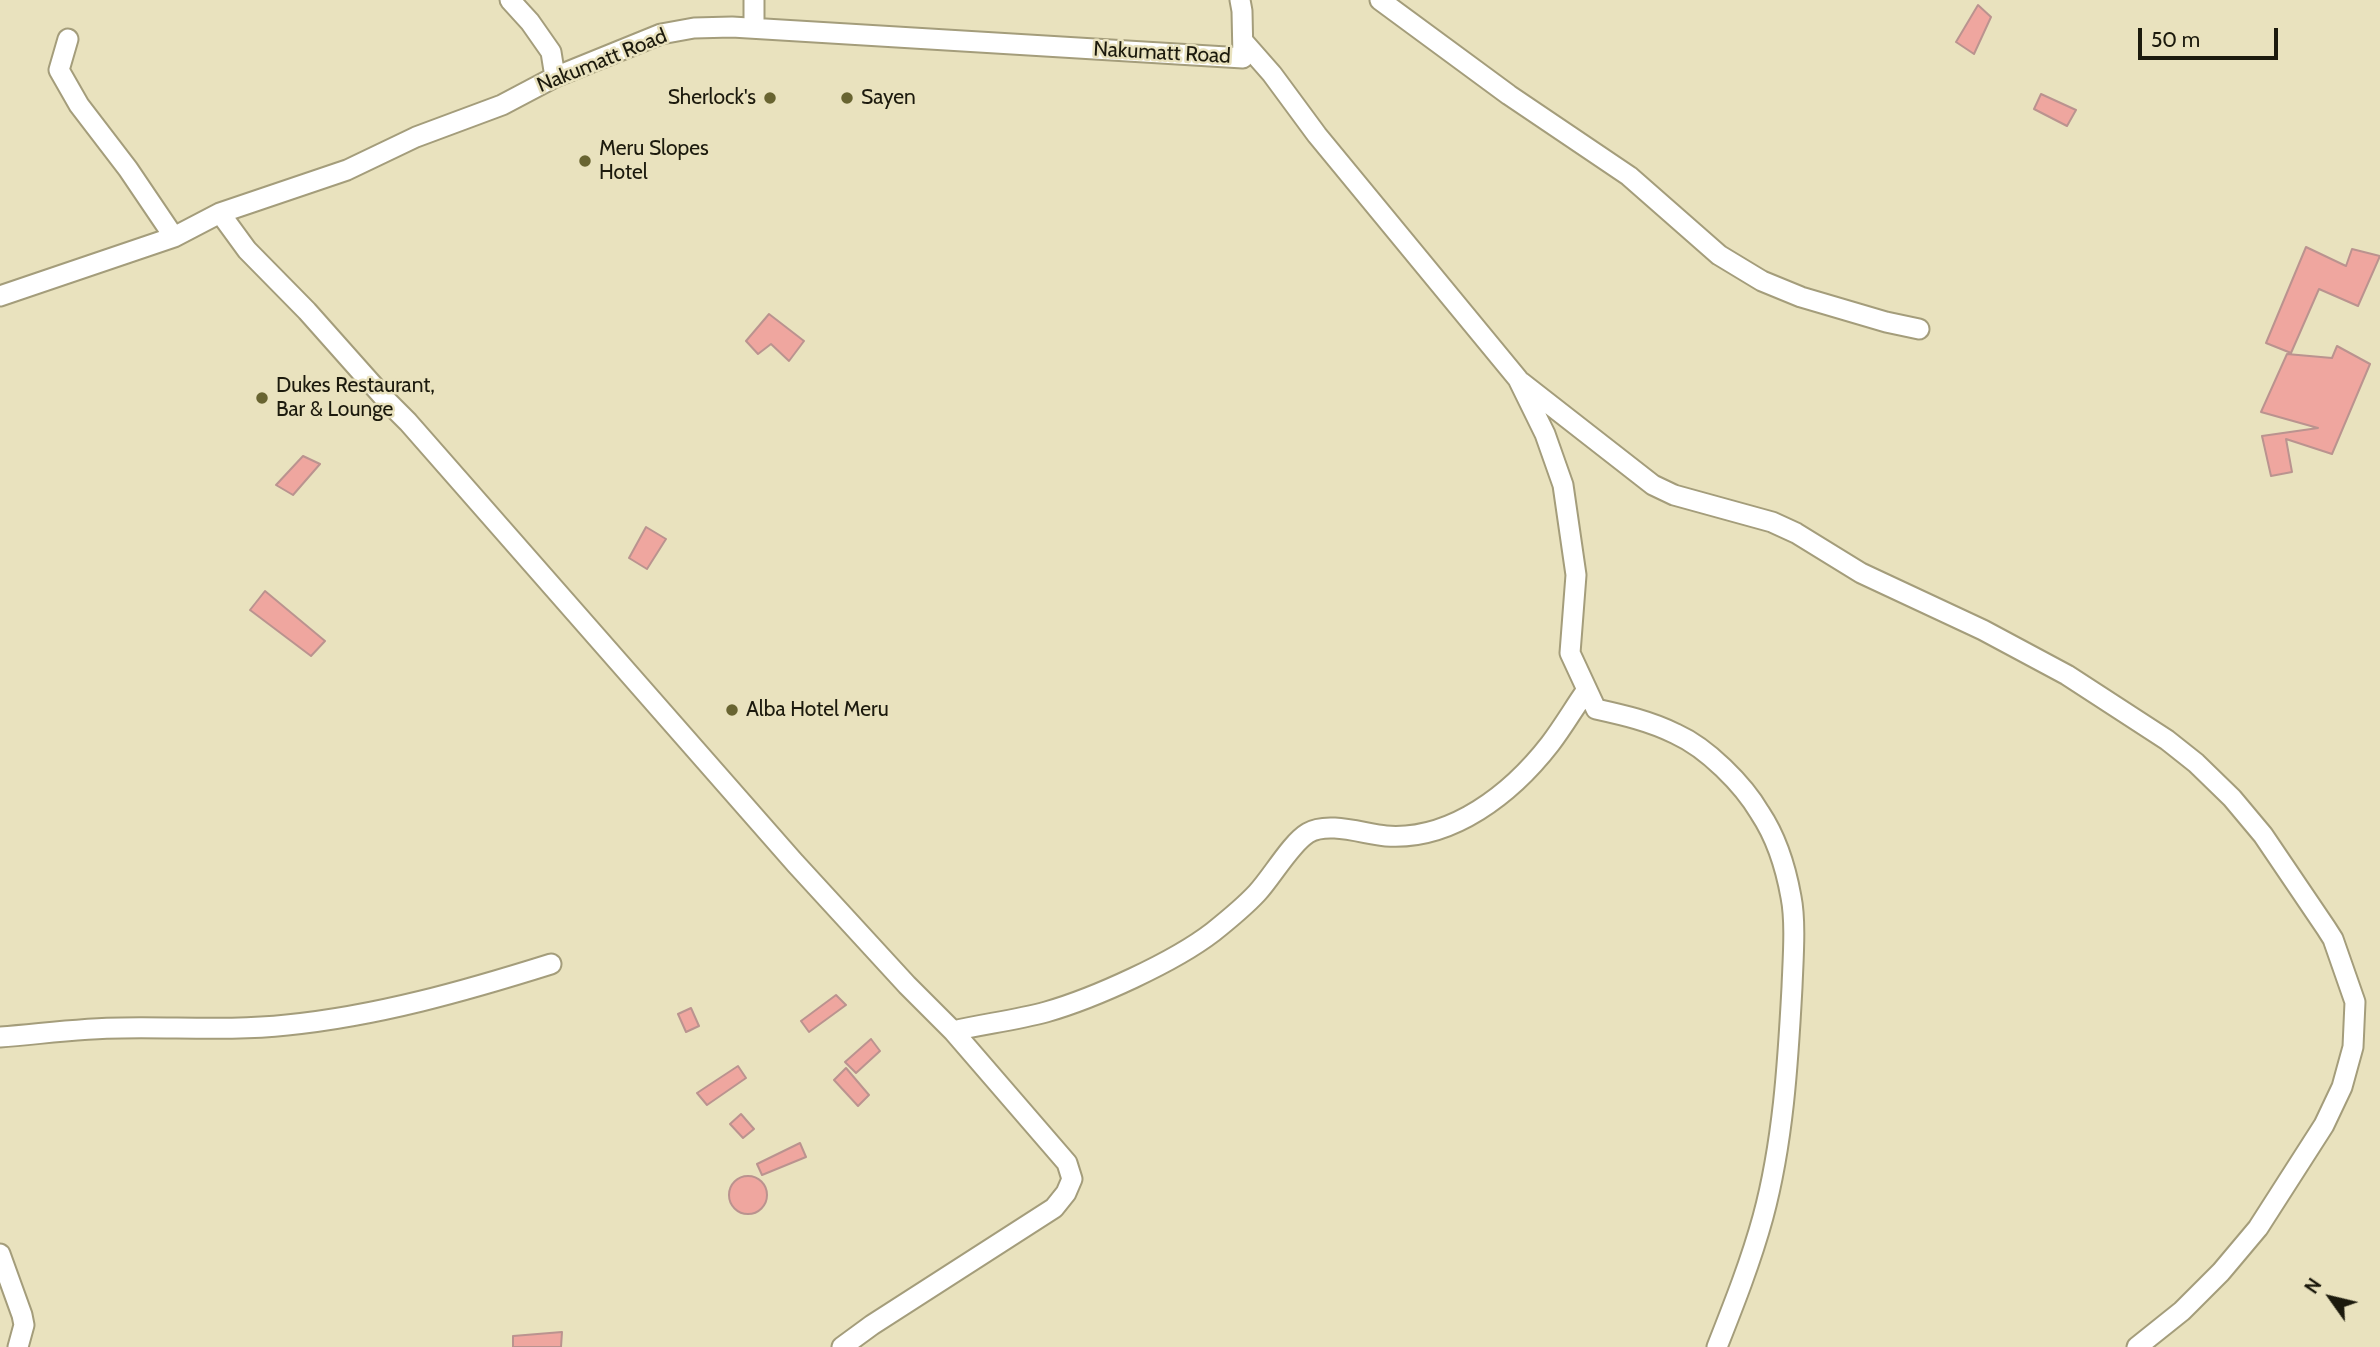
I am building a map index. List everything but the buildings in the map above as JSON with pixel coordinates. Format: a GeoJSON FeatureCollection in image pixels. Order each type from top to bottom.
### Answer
{"type":"FeatureCollection","features":[{"type":"Feature","properties":{"kind":"street"},"geometry":{"type":"LineString","coordinates":[[510,0],[551,52],[555,77]]}},
{"type":"Feature","properties":{"kind":"street"},"geometry":{"type":"LineString","coordinates":[[754,0],[754,28]]}},
{"type":"Feature","properties":{"kind":"street"},"geometry":{"type":"LineString","coordinates":[[1240,0],[1243,50],[1272,74],[1317,135],[1518,379],[1653,485],[1674,495],[1772,522],[1796,533],[1861,573],[1983,630],[2067,675],[2167,740],[2196,763],[2247,816],[2263,835],[2326,928],[2333,939],[2356,1002],[2353,1047],[2342,1087],[2324,1125],[2258,1228],[2221,1272],[2182,1311],[2137,1347]]}},
{"type":"Feature","properties":{"kind":"street"},"geometry":{"type":"LineString","coordinates":[[1380,0],[1509,95],[1629,176],[1719,255],[1762,281],[1801,297],[1919,329]]}},
{"type":"Feature","properties":{"kind":"street","name":"Nakumatt Road"},"geometry":{"type":"LineString","coordinates":[[0,296],[174,237],[220,213],[348,170],[416,137],[502,106],[555,77],[661,34],[732,27],[1243,50]]}},
{"type":"Feature","properties":{"kind":"street"},"geometry":{"type":"LineString","coordinates":[[68,39],[60,70],[79,105],[128,169],[174,237]]}},
{"type":"Feature","properties":{"kind":"street"},"geometry":{"type":"LineString","coordinates":[[220,213],[247,250],[307,311],[408,422],[795,863],[953,1031],[1067,1163],[1072,1179],[1066,1193],[1054,1208],[842,1347]]}},
{"type":"Feature","properties":{"kind":"street"},"geometry":{"type":"LineString","coordinates":[[1518,379],[1545,434],[1563,485],[1576,575],[1570,653],[1595,709],[1632,717],[1679,735],[1735,779],[1761,813],[1780,856],[1792,898],[1793,965],[1789,1051],[1777,1143],[1763,1217],[1717,1347]]}},
{"type":"Feature","properties":{"kind":"street"},"geometry":{"type":"LineString","coordinates":[[953,1031],[1046,1012],[1098,992],[1169,959],[1212,933],[1256,894],[1308,833],[1332,827],[1361,833],[1407,837],[1437,831],[1460,820],[1487,805],[1514,783],[1550,744],[1586,691]]}},
{"type":"Feature","properties":{"kind":"street"},"geometry":{"type":"LineString","coordinates":[[0,1037],[120,1028],[223,1030],[288,1025],[385,1010],[494,982],[551,964]]}},
{"type":"Feature","properties":{"kind":"street"},"geometry":{"type":"LineString","coordinates":[[0,1254],[24,1325],[18,1347]]}},
{"type":"Feature","properties":{"kind":"place","name":"Sherlock's"},"geometry":{"type":"Point","coordinates":[770,98]}},
{"type":"Feature","properties":{"kind":"place","name":"Sayen"},"geometry":{"type":"Point","coordinates":[847,98]}},
{"type":"Feature","properties":{"kind":"place","name":"Meru Slopes Hotel"},"geometry":{"type":"Point","coordinates":[585,161]}},
{"type":"Feature","properties":{"kind":"place","name":"Dukes Restaurant, Bar & Lounge"},"geometry":{"type":"Point","coordinates":[262,398]}},
{"type":"Feature","properties":{"kind":"place","name":"Alba Hotel Meru"},"geometry":{"type":"Point","coordinates":[732,710]}}]}
